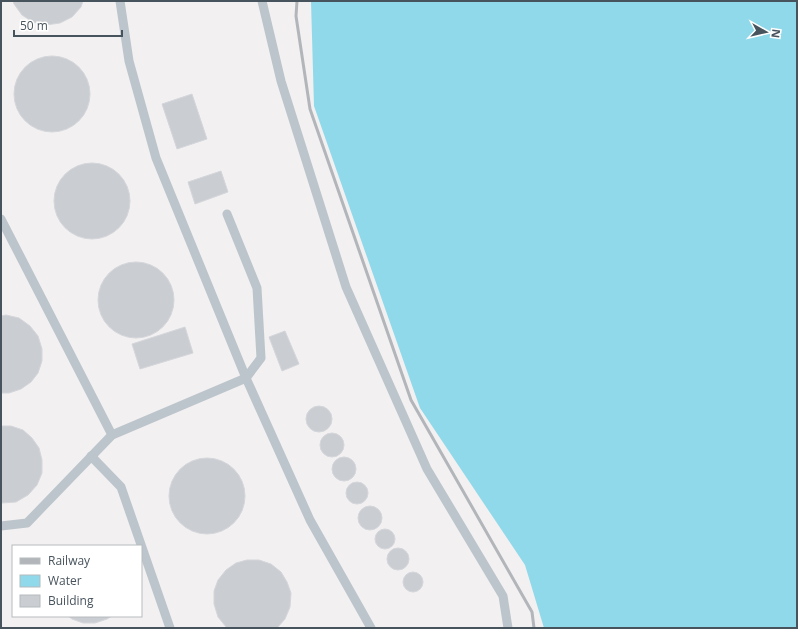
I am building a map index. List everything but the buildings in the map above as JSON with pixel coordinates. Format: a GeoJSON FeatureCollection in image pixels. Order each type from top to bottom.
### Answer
{"type":"FeatureCollection","features":[{"type":"Feature","properties":{"kind":"lane"},"geometry":{"type":"LineString","coordinates":[[120,1],[129,61],[156,158],[246,378],[310,520],[371,628]]}},
{"type":"Feature","properties":{"kind":"lane"},"geometry":{"type":"LineString","coordinates":[[262,1],[281,81],[346,287],[427,469],[504,596],[508,628]]}},
{"type":"Feature","properties":{"kind":"lane"},"geometry":{"type":"LineString","coordinates":[[1,526],[27,523],[112,435],[246,378],[261,358],[257,288],[227,214]]}},
{"type":"Feature","properties":{"kind":"lane"},"geometry":{"type":"LineString","coordinates":[[1,219],[112,435]]}},
{"type":"Feature","properties":{"kind":"lane"},"geometry":{"type":"LineString","coordinates":[[91,456],[121,488],[141,545]]}},
{"type":"Feature","properties":{"kind":"lane"},"geometry":{"type":"LineString","coordinates":[[142,548],[170,628]]}},
{"type":"Feature","properties":{"kind":"water"},"geometry":{"type":"Polygon","coordinates":[[[311,1],[797,1],[797,628],[544,628],[525,565],[420,408],[314,106],[311,1]]]}},
{"type":"Feature","properties":{"kind":"railway"},"geometry":{"type":"LineString","coordinates":[[297,1],[296,16],[310,109],[411,400],[532,612],[534,628]]}}]}
